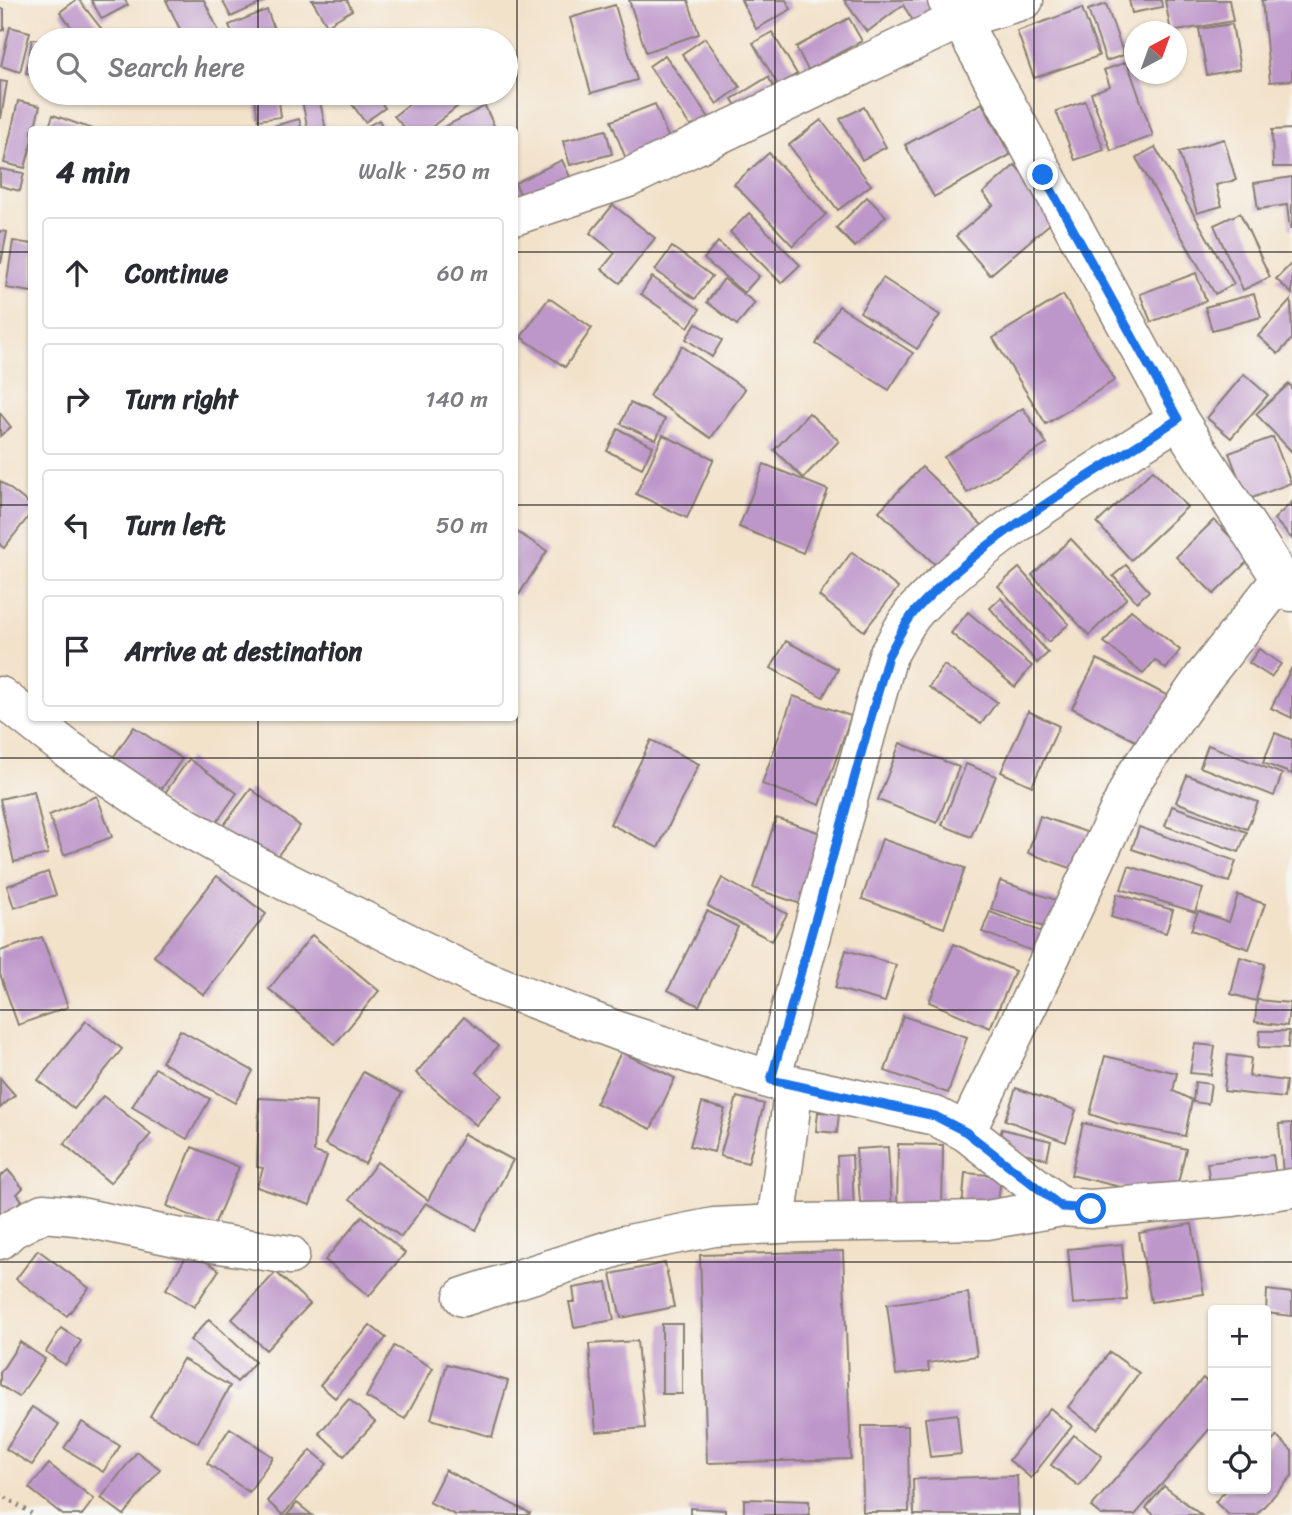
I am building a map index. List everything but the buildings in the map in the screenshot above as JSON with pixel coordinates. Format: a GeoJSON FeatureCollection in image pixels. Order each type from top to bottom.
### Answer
{"type":"FeatureCollection","features":[{"type":"Feature","properties":{"kind":"street"},"geometry":{"type":"LineString","coordinates":[[518,215],[628,178],[953,9],[1024,0]]}},
{"type":"Feature","properties":{"kind":"street"},"geometry":{"type":"LineString","coordinates":[[953,9],[1178,419],[1286,585],[1202,678],[1134,778],[966,1132]]}},
{"type":"Feature","properties":{"kind":"street"},"geometry":{"type":"LineString","coordinates":[[776,1224],[783,1082],[888,656],[914,612],[953,574],[1025,519],[1178,419]]}},
{"type":"Feature","properties":{"kind":"street"},"geometry":{"type":"LineString","coordinates":[[0,696],[28,718]]}},
{"type":"Feature","properties":{"kind":"street"},"geometry":{"type":"LineString","coordinates":[[32,721],[66,748],[163,814],[299,888],[478,978],[621,1032],[783,1082],[935,1116],[966,1132],[1062,1207]]}},
{"type":"Feature","properties":{"kind":"street"},"geometry":{"type":"LineString","coordinates":[[463,1297],[624,1245],[714,1227],[987,1220],[1062,1207],[1091,1209],[1233,1197],[1292,1188]]}},
{"type":"Feature","properties":{"kind":"street"},"geometry":{"type":"LineString","coordinates":[[0,1240],[12,1229],[43,1213],[76,1216],[176,1237],[290,1255]]}},
{"type":"Feature","properties":{"kind":"path"},"geometry":{"type":"LineString","coordinates":[[0,1494],[34,1515]]}},
{"type":"Feature","properties":{"kind":"route"},"geometry":{"type":"LineString","coordinates":[[1043,175],[1178,419],[1025,519],[953,574],[914,612],[888,656],[771,1080],[935,1116],[966,1132],[1062,1207],[1091,1209]]}}]}
